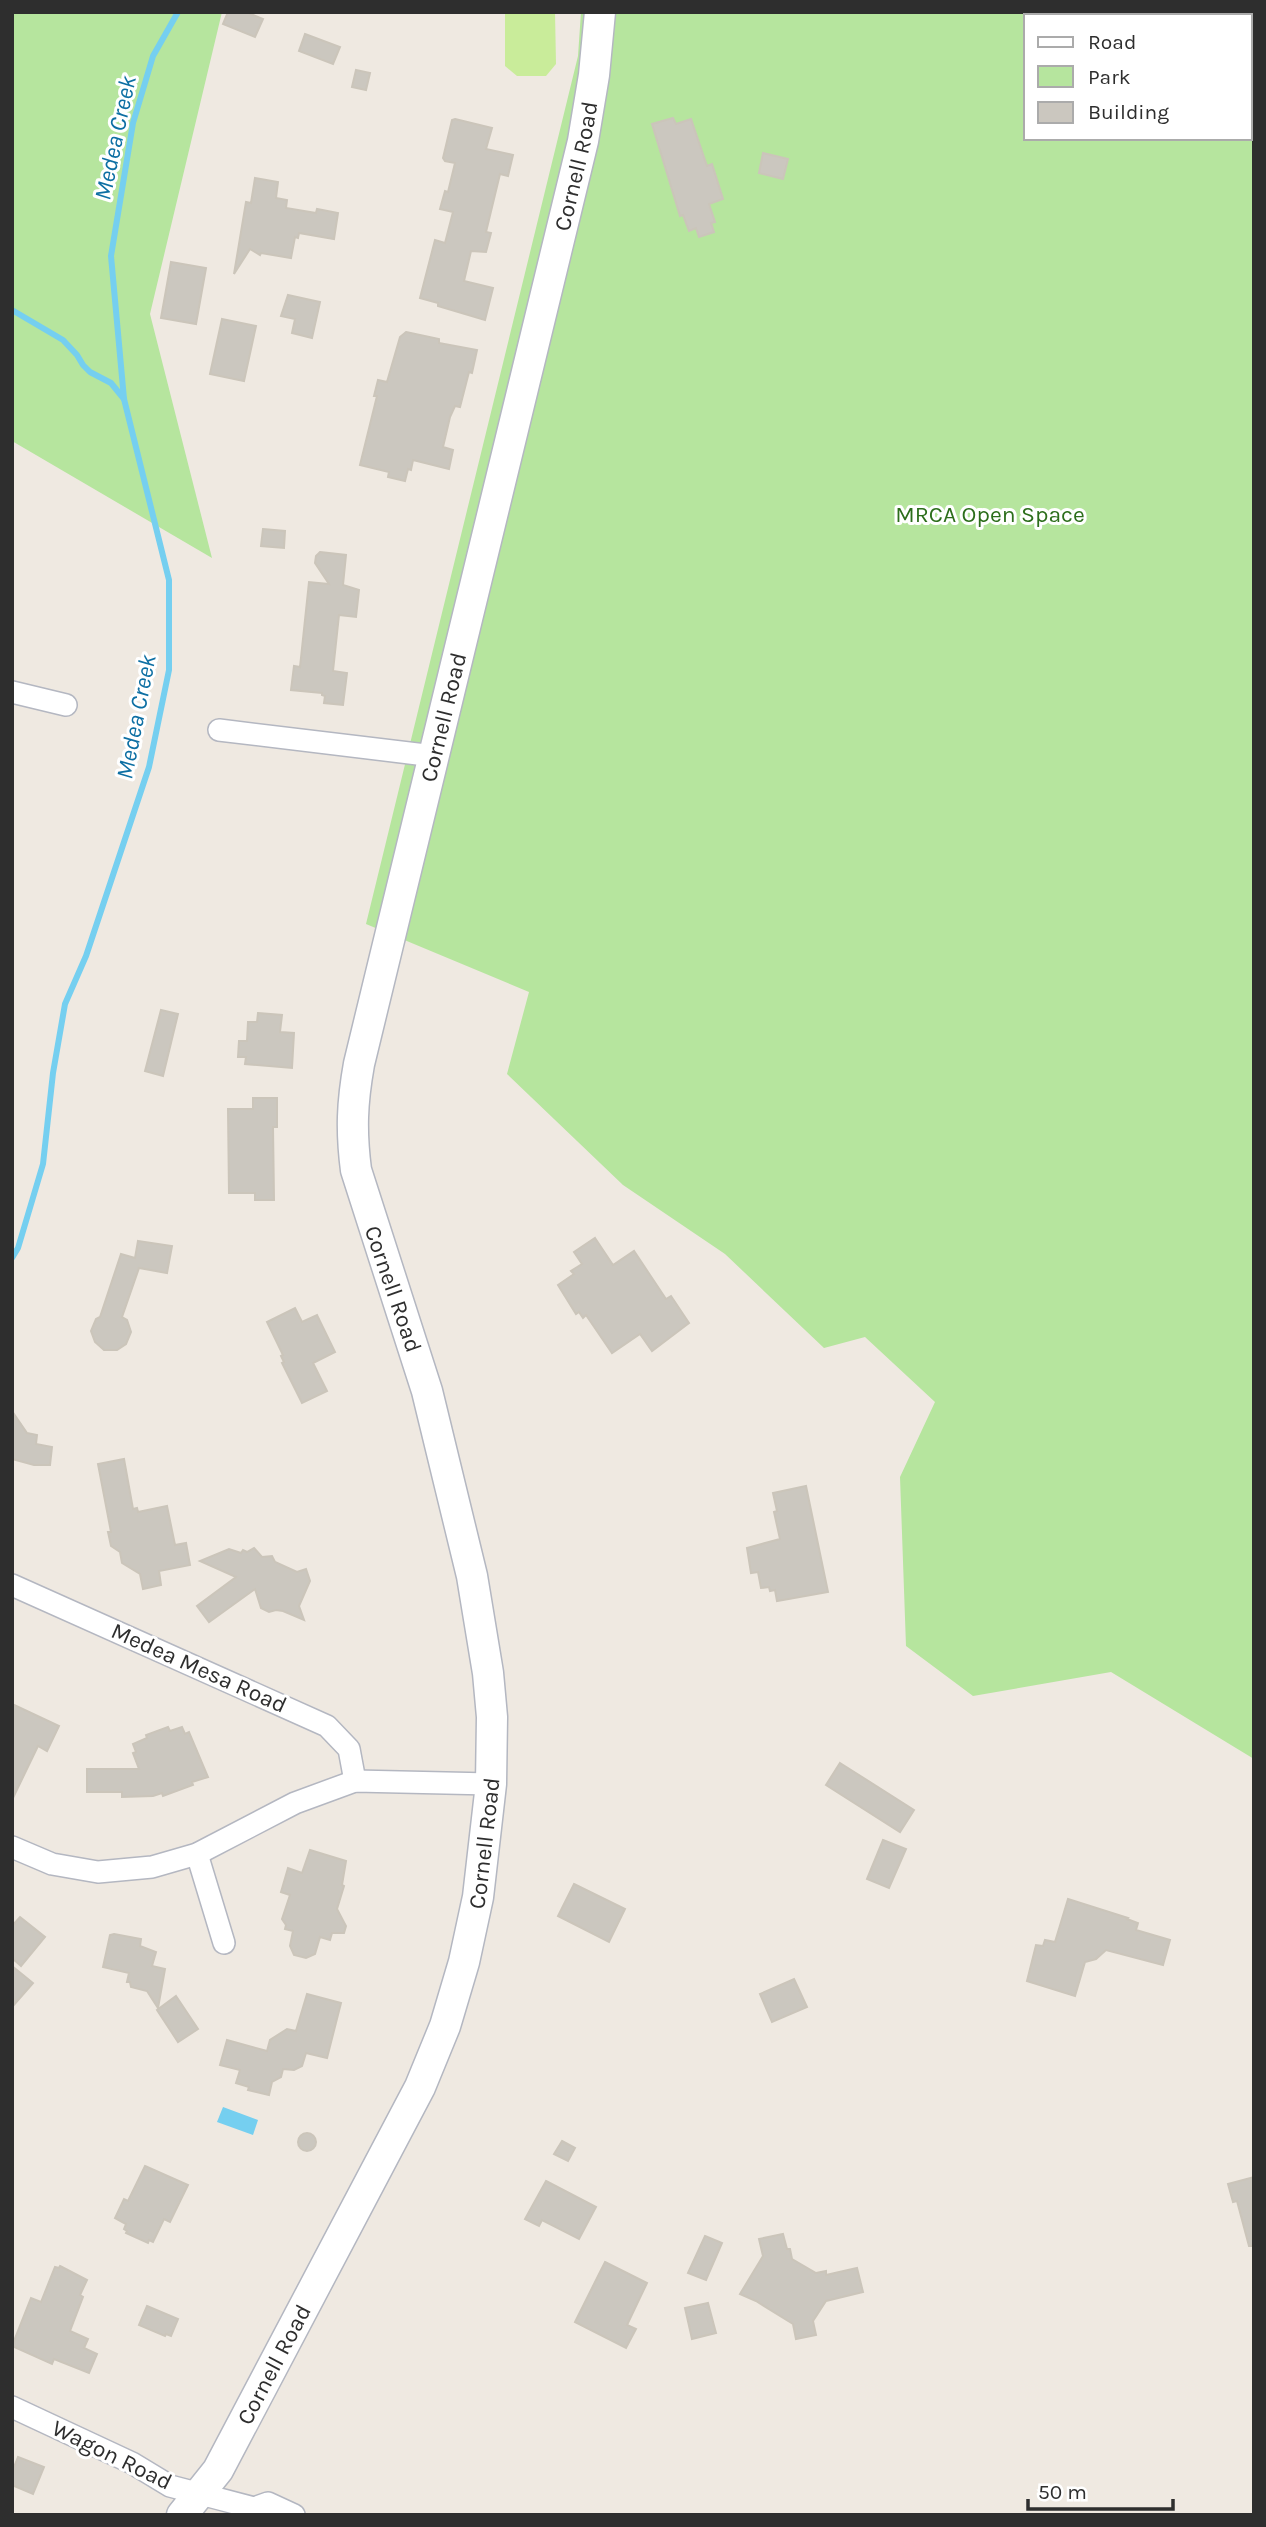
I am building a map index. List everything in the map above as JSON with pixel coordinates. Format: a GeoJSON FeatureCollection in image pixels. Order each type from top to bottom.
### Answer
{"type":"FeatureCollection","features":[{"type":"Feature","properties":{"kind":"main road","name":"Cornell Road"},"geometry":{"type":"LineString","coordinates":[[192,2504],[225,2458],[413,2100],[446,2026],[478,1897],[491,1784],[492,1717],[472,1576],[426,1391],[356,1170],[351,1132],[359,1063],[583,141],[594,75],[600,12]]}},
{"type":"Feature","properties":{"kind":"street"},"geometry":{"type":"LineString","coordinates":[[12,692],[66,705]]}},
{"type":"Feature","properties":{"kind":"street"},"geometry":{"type":"LineString","coordinates":[[219,730],[434,756]]}},
{"type":"Feature","properties":{"kind":"street","name":"Medea Mesa Road"},"geometry":{"type":"LineString","coordinates":[[12,1585],[327,1726],[349,1749],[355,1782]]}},
{"type":"Feature","properties":{"kind":"street"},"geometry":{"type":"LineString","coordinates":[[12,1847],[52,1864],[98,1872],[152,1867],[197,1854],[295,1803],[355,1782],[491,1784]]}},
{"type":"Feature","properties":{"kind":"street"},"geometry":{"type":"LineString","coordinates":[[197,1854],[224,1943]]}},
{"type":"Feature","properties":{"kind":"street","name":"Wagon Road"},"geometry":{"type":"LineString","coordinates":[[12,2407],[132,2463],[170,2486],[192,2504],[255,2512],[268,2503],[294,2515]]}},
{"type":"Feature","properties":{"kind":"green space"},"geometry":{"type":"Polygon","coordinates":[[[12,12],[222,12],[150,314],[212,558],[12,441],[12,12]]]}},
{"type":"Feature","properties":{"kind":"green space"},"geometry":{"type":"Polygon","coordinates":[[[505,12],[555,12],[556,64],[546,76],[517,76],[505,66],[505,12]]]}},
{"type":"Feature","properties":{"kind":"green space","name":"MRCA Open Space"},"geometry":{"type":"Polygon","coordinates":[[[581,12],[1254,12],[1254,1759],[1111,1672],[973,1696],[906,1646],[900,1477],[935,1402],[865,1337],[824,1348],[725,1254],[623,1185],[507,1074],[529,992],[366,924],[578,56],[581,12]]]}},
{"type":"Feature","properties":{"kind":"water"},"geometry":{"type":"Polygon","coordinates":[[[223,2107],[258,2120],[253,2135],[217,2122],[223,2107]]]}},
{"type":"Feature","properties":{"kind":"building"},"geometry":{"type":"Polygon","coordinates":[[[228,12],[246,12],[263,19],[255,37],[223,24],[228,12]]]}},
{"type":"Feature","properties":{"kind":"building"},"geometry":{"type":"Polygon","coordinates":[[[305,34],[340,47],[333,64],[299,51],[305,34]]]}},
{"type":"Feature","properties":{"kind":"building"},"geometry":{"type":"Polygon","coordinates":[[[356,70],[370,73],[366,90],[352,87],[356,70]]]}},
{"type":"Feature","properties":{"kind":"building"},"geometry":{"type":"Polygon","coordinates":[[[673,118],[676,124],[691,119],[707,166],[712,164],[723,199],[709,204],[715,222],[711,223],[714,232],[699,237],[696,228],[689,231],[683,215],[680,216],[652,124],[673,118]]]}},
{"type":"Feature","properties":{"kind":"building"},"geometry":{"type":"Polygon","coordinates":[[[452,120],[492,128],[486,149],[513,155],[508,176],[500,174],[486,232],[491,233],[486,252],[471,251],[464,281],[493,288],[485,320],[420,298],[435,240],[445,243],[453,212],[440,209],[445,191],[448,192],[455,163],[443,158],[452,120]]]}},
{"type":"Feature","properties":{"kind":"building"},"geometry":{"type":"Polygon","coordinates":[[[763,153],[788,159],[783,179],[759,173],[763,153]]]}},
{"type":"Feature","properties":{"kind":"building"},"geometry":{"type":"Polygon","coordinates":[[[255,178],[278,182],[276,198],[287,200],[286,208],[316,213],[317,209],[338,213],[334,239],[299,233],[298,238],[295,237],[291,258],[260,255],[250,249],[234,274],[246,202],[251,203],[255,178]]]}},
{"type":"Feature","properties":{"kind":"building"},"geometry":{"type":"Polygon","coordinates":[[[171,262],[206,268],[196,324],[161,318],[171,262]]]}},
{"type":"Feature","properties":{"kind":"building"},"geometry":{"type":"Polygon","coordinates":[[[288,295],[320,302],[312,338],[292,333],[295,319],[281,316],[288,295]]]}},
{"type":"Feature","properties":{"kind":"building"},"geometry":{"type":"Polygon","coordinates":[[[222,319],[256,326],[244,381],[210,374],[222,319]]]}},
{"type":"Feature","properties":{"kind":"building"},"geometry":{"type":"Polygon","coordinates":[[[406,332],[439,339],[439,343],[477,350],[460,407],[455,406],[450,417],[443,447],[453,450],[449,469],[413,460],[405,481],[388,477],[389,472],[360,465],[377,396],[374,396],[378,380],[387,382],[400,337],[406,332]]]}},
{"type":"Feature","properties":{"kind":"building"},"geometry":{"type":"Polygon","coordinates":[[[263,529],[285,531],[284,548],[261,546],[263,529]]]}},
{"type":"Feature","properties":{"kind":"building"},"geometry":{"type":"Polygon","coordinates":[[[320,552],[346,555],[343,585],[359,590],[356,617],[339,615],[333,671],[347,673],[343,705],[324,703],[325,696],[322,693],[291,690],[294,666],[300,667],[309,582],[329,584],[315,563],[320,552]]]}},
{"type":"Feature","properties":{"kind":"building"},"geometry":{"type":"Polygon","coordinates":[[[161,1010],[178,1014],[163,1076],[145,1071],[161,1010]]]}},
{"type":"Feature","properties":{"kind":"building"},"geometry":{"type":"Polygon","coordinates":[[[258,1013],[282,1015],[280,1032],[294,1033],[292,1068],[245,1064],[246,1057],[238,1057],[239,1041],[247,1041],[248,1022],[257,1022],[258,1013]]]}},
{"type":"Feature","properties":{"kind":"building"},"geometry":{"type":"Polygon","coordinates":[[[253,1098],[277,1098],[277,1127],[273,1127],[274,1200],[255,1200],[255,1193],[229,1193],[228,1109],[253,1109],[253,1098]]]}},
{"type":"Feature","properties":{"kind":"building"},"geometry":{"type":"Polygon","coordinates":[[[595,1238],[613,1265],[634,1251],[666,1299],[671,1296],[689,1323],[652,1351],[640,1334],[612,1353],[586,1315],[583,1318],[579,1312],[576,1314],[558,1285],[574,1274],[571,1271],[582,1264],[574,1252],[595,1238]]]}},
{"type":"Feature","properties":{"kind":"building"},"geometry":{"type":"Polygon","coordinates":[[[138,1241],[172,1246],[167,1273],[139,1268],[122,1317],[127,1320],[131,1332],[126,1344],[117,1350],[104,1350],[95,1342],[91,1331],[96,1319],[100,1317],[121,1254],[135,1258],[138,1241]]]}},
{"type":"Feature","properties":{"kind":"building"},"geometry":{"type":"Polygon","coordinates":[[[295,1308],[302,1322],[317,1315],[335,1352],[313,1363],[327,1391],[302,1403],[282,1363],[283,1355],[267,1322],[295,1308]]]}},
{"type":"Feature","properties":{"kind":"building"},"geometry":{"type":"Polygon","coordinates":[[[12,1411],[27,1433],[37,1435],[36,1444],[52,1447],[50,1465],[34,1465],[12,1459],[12,1411]]]}},
{"type":"Feature","properties":{"kind":"building"},"geometry":{"type":"Polygon","coordinates":[[[124,1459],[133,1509],[137,1508],[138,1512],[167,1506],[175,1545],[186,1543],[190,1565],[159,1571],[161,1585],[143,1589],[140,1574],[122,1563],[120,1552],[111,1546],[108,1532],[111,1532],[98,1464],[124,1459]]]}},
{"type":"Feature","properties":{"kind":"building"},"geometry":{"type":"Polygon","coordinates":[[[806,1486],[828,1592],[777,1601],[775,1590],[770,1591],[769,1587],[761,1588],[758,1572],[751,1573],[747,1548],[780,1539],[773,1493],[806,1486]]]}},
{"type":"Feature","properties":{"kind":"building"},"geometry":{"type":"Polygon","coordinates":[[[254,1548],[262,1557],[272,1556],[275,1562],[297,1572],[306,1569],[310,1581],[299,1606],[304,1620],[283,1611],[269,1612],[261,1608],[255,1589],[209,1622],[197,1606],[236,1577],[200,1561],[229,1549],[241,1553],[254,1548]]]}},
{"type":"Feature","properties":{"kind":"building"},"geometry":{"type":"Polygon","coordinates":[[[12,1704],[59,1726],[47,1751],[38,1746],[12,1800],[12,1704]]]}},
{"type":"Feature","properties":{"kind":"building"},"geometry":{"type":"Polygon","coordinates":[[[168,1727],[170,1731],[182,1727],[185,1734],[189,1732],[208,1777],[163,1796],[162,1793],[122,1797],[122,1792],[87,1792],[87,1769],[139,1769],[133,1753],[136,1752],[133,1744],[147,1738],[146,1735],[168,1727]]]}},
{"type":"Feature","properties":{"kind":"building"},"geometry":{"type":"Polygon","coordinates":[[[840,1763],[914,1810],[900,1832],[826,1785],[840,1763]]]}},
{"type":"Feature","properties":{"kind":"building"},"geometry":{"type":"Polygon","coordinates":[[[883,1840],[906,1849],[889,1888],[867,1879],[883,1840]]]}},
{"type":"Feature","properties":{"kind":"building"},"geometry":{"type":"Polygon","coordinates":[[[310,1850],[346,1861],[344,1886],[337,1909],[346,1926],[344,1933],[332,1933],[330,1940],[320,1937],[315,1954],[306,1958],[294,1955],[290,1946],[293,1931],[285,1929],[286,1925],[282,1919],[290,1895],[281,1892],[288,1868],[302,1873],[310,1850]]]}},
{"type":"Feature","properties":{"kind":"building"},"geometry":{"type":"Polygon","coordinates":[[[574,1884],[625,1909],[609,1942],[558,1916],[574,1884]]]}},
{"type":"Feature","properties":{"kind":"building"},"geometry":{"type":"Polygon","coordinates":[[[1068,1899],[1128,1918],[1138,1923],[1136,1930],[1170,1940],[1163,1965],[1106,1950],[1096,1959],[1085,1962],[1075,1996],[1027,1981],[1036,1945],[1043,1946],[1045,1940],[1055,1942],[1068,1899]]]}},
{"type":"Feature","properties":{"kind":"building"},"geometry":{"type":"Polygon","coordinates":[[[20,1917],[45,1937],[21,1966],[12,1958],[12,1926],[20,1917]]]}},
{"type":"Feature","properties":{"kind":"building"},"geometry":{"type":"Polygon","coordinates":[[[110,1935],[141,1939],[140,1946],[156,1952],[152,1966],[165,1969],[158,2008],[147,1991],[131,1987],[130,1982],[127,1982],[129,1973],[103,1967],[110,1935]]]}},
{"type":"Feature","properties":{"kind":"building"},"geometry":{"type":"Polygon","coordinates":[[[12,1966],[33,1983],[12,2007],[12,1966]]]}},
{"type":"Feature","properties":{"kind":"building"},"geometry":{"type":"Polygon","coordinates":[[[794,1979],[807,2007],[772,2022],[760,1994],[794,1979]]]}},
{"type":"Feature","properties":{"kind":"building"},"geometry":{"type":"Polygon","coordinates":[[[307,1994],[341,2003],[327,2058],[306,2053],[302,2066],[294,2070],[283,2069],[281,2077],[272,2082],[269,2095],[248,2090],[249,2087],[236,2083],[240,2070],[220,2065],[227,2040],[267,2051],[270,2040],[287,2029],[296,2031],[307,1994]]]}},
{"type":"Feature","properties":{"kind":"building"},"geometry":{"type":"Polygon","coordinates":[[[176,1996],[198,2029],[178,2042],[157,2010],[176,1996]]]}},
{"type":"Feature","properties":{"kind":"building"},"geometry":{"type":"Polygon","coordinates":[[[307,2133],[313,2136],[316,2142],[313,2148],[307,2151],[301,2148],[298,2142],[301,2136],[307,2133]]]}},
{"type":"Feature","properties":{"kind":"building"},"geometry":{"type":"Polygon","coordinates":[[[562,2141],[575,2148],[568,2161],[554,2154],[562,2141]]]}},
{"type":"Feature","properties":{"kind":"building"},"geometry":{"type":"Polygon","coordinates":[[[145,2166],[188,2185],[170,2222],[164,2219],[153,2242],[149,2240],[148,2243],[126,2233],[126,2224],[115,2218],[124,2199],[128,2201],[145,2166]]]}},
{"type":"Feature","properties":{"kind":"building"},"geometry":{"type":"Polygon","coordinates":[[[1254,2177],[1254,2246],[1249,2246],[1237,2201],[1233,2202],[1228,2184],[1254,2177]]]}},
{"type":"Feature","properties":{"kind":"building"},"geometry":{"type":"Polygon","coordinates":[[[546,2181],[596,2207],[579,2239],[542,2220],[539,2226],[525,2219],[546,2181]]]}},
{"type":"Feature","properties":{"kind":"building"},"geometry":{"type":"Polygon","coordinates":[[[783,2234],[792,2259],[816,2273],[826,2271],[826,2275],[857,2268],[863,2292],[826,2301],[813,2321],[816,2335],[796,2339],[793,2324],[740,2294],[763,2256],[759,2239],[783,2234]]]}},
{"type":"Feature","properties":{"kind":"building"},"geometry":{"type":"Polygon","coordinates":[[[705,2236],[722,2243],[706,2280],[688,2273],[705,2236]]]}},
{"type":"Feature","properties":{"kind":"building"},"geometry":{"type":"Polygon","coordinates":[[[605,2262],[647,2283],[627,2325],[636,2329],[626,2348],[575,2322],[605,2262]]]}},
{"type":"Feature","properties":{"kind":"building"},"geometry":{"type":"Polygon","coordinates":[[[60,2266],[87,2280],[70,2331],[88,2339],[84,2348],[97,2354],[89,2373],[54,2359],[52,2364],[12,2346],[31,2298],[41,2302],[55,2267],[60,2266]]]}},
{"type":"Feature","properties":{"kind":"building"},"geometry":{"type":"Polygon","coordinates":[[[708,2303],[716,2333],[692,2339],[685,2308],[708,2303]]]}},
{"type":"Feature","properties":{"kind":"building"},"geometry":{"type":"Polygon","coordinates":[[[147,2306],[178,2319],[171,2336],[139,2325],[147,2306]]]}},
{"type":"Feature","properties":{"kind":"building"},"geometry":{"type":"Polygon","coordinates":[[[18,2457],[44,2467],[33,2494],[12,2485],[12,2472],[18,2457]]]}},
{"type":"Feature","properties":{"kind":"waterway","name":"Medea Creek"},"geometry":{"type":"LineString","coordinates":[[12,1258],[18,1248],[43,1164],[53,1073],[65,1004],[86,956],[149,767],[169,670],[169,580],[124,399],[111,256],[133,123],[153,56],[178,12]]}},
{"type":"Feature","properties":{"kind":"waterway"},"geometry":{"type":"LineString","coordinates":[[12,310],[63,340],[90,372],[111,383],[124,399]]}}]}
